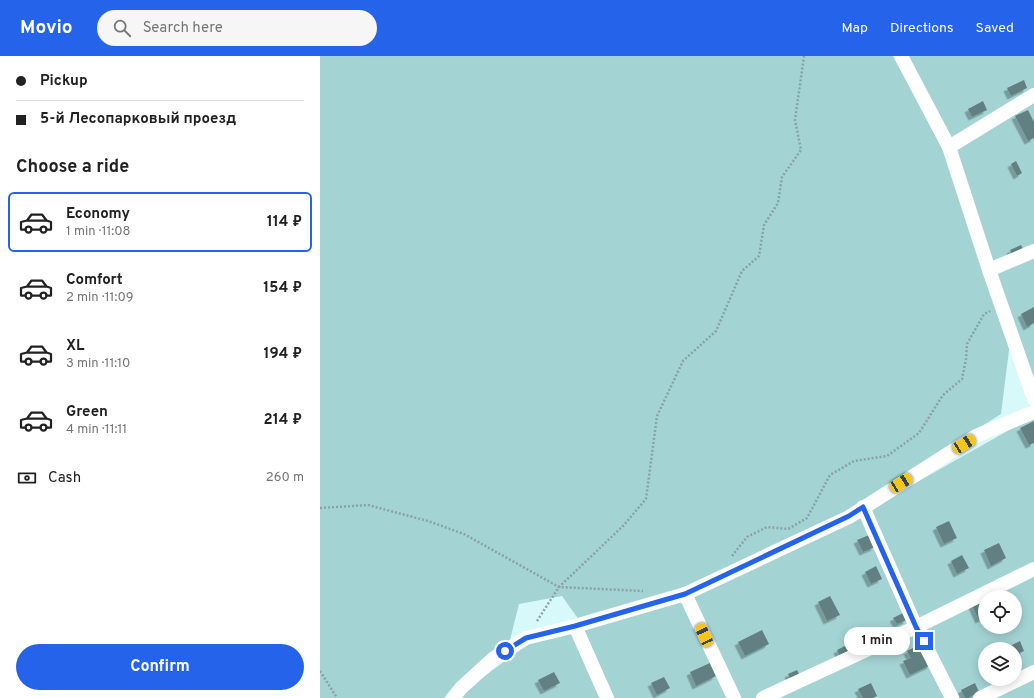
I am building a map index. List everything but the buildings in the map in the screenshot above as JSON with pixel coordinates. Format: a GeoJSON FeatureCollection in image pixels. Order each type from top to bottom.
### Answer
{"type":"FeatureCollection","features":[{"type":"Feature","properties":{"kind":"street"},"geometry":{"type":"LineString","coordinates":[[901,56],[949,147],[989,270],[1034,399]]}},
{"type":"Feature","properties":{"kind":"street"},"geometry":{"type":"LineString","coordinates":[[949,147],[1034,95]]}},
{"type":"Feature","properties":{"kind":"street"},"geometry":{"type":"LineString","coordinates":[[989,270],[1034,251]]}},
{"type":"Feature","properties":{"kind":"street"},"geometry":{"type":"LineString","coordinates":[[453,698],[460,688],[494,658],[526,638],[575,626],[685,594],[849,516],[976,436],[1034,412]]}},
{"type":"Feature","properties":{"kind":"street"},"geometry":{"type":"LineString","coordinates":[[863,507],[916,627],[952,698]]}},
{"type":"Feature","properties":{"kind":"street"},"geometry":{"type":"LineString","coordinates":[[763,698],[916,627],[1034,569]]}},
{"type":"Feature","properties":{"kind":"street"},"geometry":{"type":"LineString","coordinates":[[685,594],[734,698]]}},
{"type":"Feature","properties":{"kind":"street"},"geometry":{"type":"LineString","coordinates":[[575,626],[608,698]]}},
{"type":"Feature","properties":{"kind":"street"},"geometry":{"type":"LineString","coordinates":[[980,698],[1034,672]]}},
{"type":"Feature","properties":{"kind":"path"},"geometry":{"type":"LineString","coordinates":[[526,638],[559,587],[623,526],[646,499],[657,416],[683,361],[716,331],[742,271],[758,256],[764,225],[778,203],[782,177],[801,150],[795,120],[804,56]]}},
{"type":"Feature","properties":{"kind":"path"},"geometry":{"type":"LineString","coordinates":[[731,558],[747,537],[767,527],[788,529],[807,518],[830,475],[854,461],[887,456],[919,433],[943,395],[962,379],[967,344],[984,314],[1002,307]]}},
{"type":"Feature","properties":{"kind":"path"},"geometry":{"type":"LineString","coordinates":[[320,508],[368,505],[428,521],[464,534],[559,587],[648,591]]}},
{"type":"Feature","properties":{"kind":"path"},"geometry":{"type":"LineString","coordinates":[[320,671],[337,698]]}},
{"type":"Feature","properties":{"kind":"shaded area"},"geometry":{"type":"Polygon","coordinates":[[[320,56],[893,56],[941,143],[1010,342],[1001,414],[845,513],[682,590],[579,620],[562,596],[519,604],[507,652],[464,676],[444,698],[320,698],[320,56]]]}},
{"type":"Feature","properties":{"kind":"shaded area"},"geometry":{"type":"Polygon","coordinates":[[[902,56],[1034,56],[1034,387],[950,143],[902,56]]]}},
{"type":"Feature","properties":{"kind":"shaded area"},"geometry":{"type":"Polygon","coordinates":[[[1034,416],[1034,698],[459,698],[462,693],[528,644],[684,600],[850,520],[1034,416]]]}},
{"type":"Feature","properties":{"kind":"route"},"geometry":{"type":"LineString","coordinates":[[505,651],[526,638],[575,626],[685,594],[849,516],[863,507],[916,627],[924,641]]}}]}
